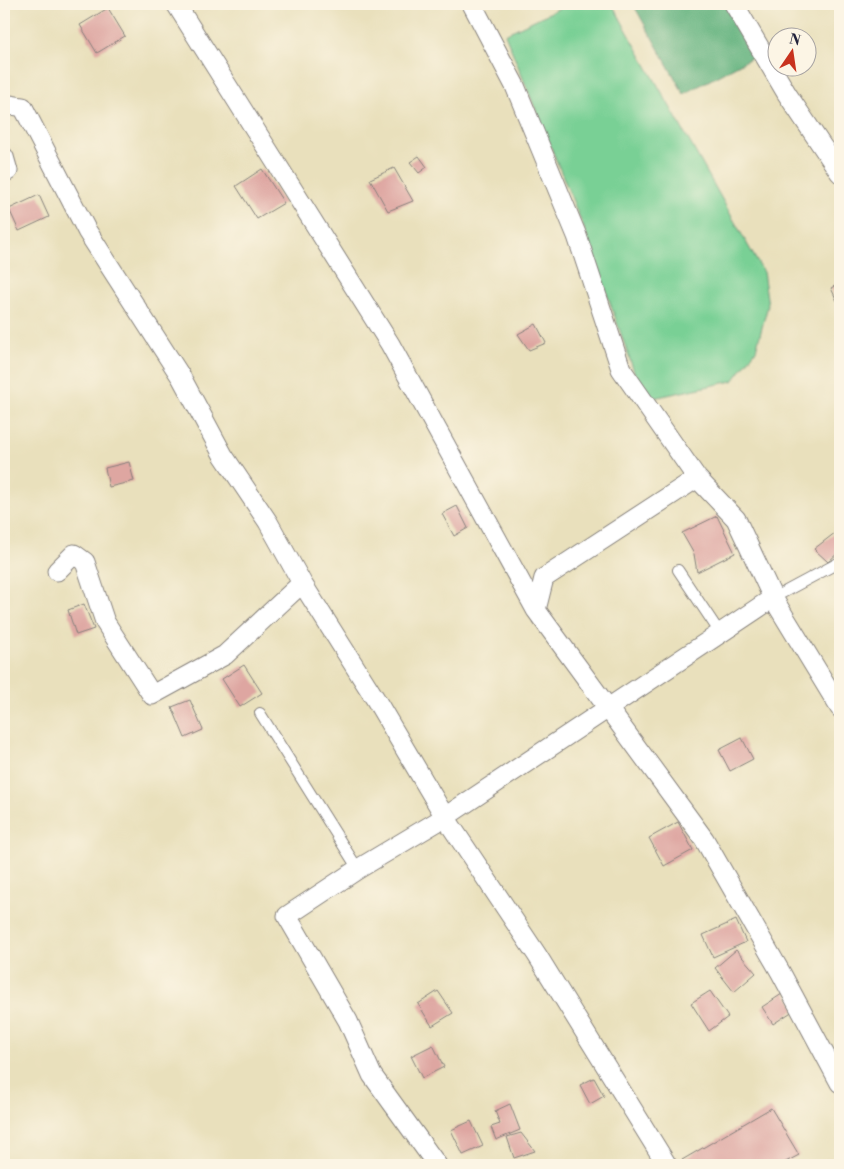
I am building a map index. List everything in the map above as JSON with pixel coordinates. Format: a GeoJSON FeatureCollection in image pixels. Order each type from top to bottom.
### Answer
{"type":"FeatureCollection","features":[{"type":"Feature","properties":{"kind":"street"},"geometry":{"type":"LineString","coordinates":[[176,4],[390,344],[536,610],[704,839],[781,973],[834,1059],[840,1082]]}},
{"type":"Feature","properties":{"kind":"street"},"geometry":{"type":"LineString","coordinates":[[472,4],[515,86],[576,236],[621,369],[697,478],[736,518],[773,598],[840,708]]}},
{"type":"Feature","properties":{"kind":"street"},"geometry":{"type":"LineString","coordinates":[[734,4],[787,94],[840,173]]}},
{"type":"Feature","properties":{"kind":"street"},"geometry":{"type":"LineString","coordinates":[[4,109],[11,105],[23,107],[87,231],[181,377],[223,455],[268,522],[302,583],[376,700],[445,817],[537,955],[667,1165]]}},
{"type":"Feature","properties":{"kind":"street"},"geometry":{"type":"LineString","coordinates":[[536,610],[544,578],[697,478]]}},
{"type":"Feature","properties":{"kind":"street"},"geometry":{"type":"LineString","coordinates":[[56,571],[74,554],[85,562],[105,622],[152,695],[225,655],[302,583]]}},
{"type":"Feature","properties":{"kind":"street"},"geometry":{"type":"LineString","coordinates":[[437,1165],[372,1075],[348,1021],[287,916],[358,869],[445,817],[773,598]]}},
{"type":"Feature","properties":{"kind":"lane"},"geometry":{"type":"LineString","coordinates":[[773,598],[840,562]]}},
{"type":"Feature","properties":{"kind":"lane"},"geometry":{"type":"LineString","coordinates":[[678,570],[720,633]]}},
{"type":"Feature","properties":{"kind":"lane"},"geometry":{"type":"LineString","coordinates":[[260,713],[358,869]]}},
{"type":"Feature","properties":{"kind":"green space"},"geometry":{"type":"Polygon","coordinates":[[[568,4],[612,4],[763,272],[768,305],[756,350],[733,381],[644,400],[585,231],[505,34],[568,4]]]}},
{"type":"Feature","properties":{"kind":"green space"},"geometry":{"type":"Polygon","coordinates":[[[633,4],[735,4],[762,52],[684,94],[633,4]]]}},
{"type":"Feature","properties":{"kind":"building"},"geometry":{"type":"Polygon","coordinates":[[[108,8],[125,36],[97,53],[80,25],[108,8]]]}},
{"type":"Feature","properties":{"kind":"building"},"geometry":{"type":"Polygon","coordinates":[[[419,156],[427,167],[419,173],[410,162],[419,156]]]}},
{"type":"Feature","properties":{"kind":"building"},"geometry":{"type":"Polygon","coordinates":[[[394,168],[413,201],[388,211],[370,179],[394,168]]]}},
{"type":"Feature","properties":{"kind":"building"},"geometry":{"type":"Polygon","coordinates":[[[262,169],[284,203],[257,219],[236,186],[262,169]]]}},
{"type":"Feature","properties":{"kind":"building"},"geometry":{"type":"Polygon","coordinates":[[[39,195],[49,217],[19,231],[9,209],[39,195]]]}},
{"type":"Feature","properties":{"kind":"building"},"geometry":{"type":"Polygon","coordinates":[[[840,283],[840,299],[837,301],[831,288],[840,283]]]}},
{"type":"Feature","properties":{"kind":"building"},"geometry":{"type":"Polygon","coordinates":[[[536,324],[546,343],[529,350],[518,334],[536,324]]]}},
{"type":"Feature","properties":{"kind":"building"},"geometry":{"type":"Polygon","coordinates":[[[129,462],[134,481],[109,487],[105,468],[129,462]]]}},
{"type":"Feature","properties":{"kind":"building"},"geometry":{"type":"Polygon","coordinates":[[[457,506],[468,528],[454,536],[442,514],[457,506]]]}},
{"type":"Feature","properties":{"kind":"building"},"geometry":{"type":"Polygon","coordinates":[[[717,516],[735,553],[697,572],[694,554],[682,533],[717,516]]]}},
{"type":"Feature","properties":{"kind":"building"},"geometry":{"type":"Polygon","coordinates":[[[840,529],[840,551],[828,562],[814,549],[840,529]]]}},
{"type":"Feature","properties":{"kind":"building"},"geometry":{"type":"Polygon","coordinates":[[[84,604],[94,629],[76,635],[68,610],[84,604]]]}},
{"type":"Feature","properties":{"kind":"building"},"geometry":{"type":"Polygon","coordinates":[[[244,665],[262,693],[240,707],[222,679],[244,665]]]}},
{"type":"Feature","properties":{"kind":"building"},"geometry":{"type":"Polygon","coordinates":[[[190,700],[203,730],[185,738],[172,707],[190,700]]]}},
{"type":"Feature","properties":{"kind":"building"},"geometry":{"type":"Polygon","coordinates":[[[742,738],[753,759],[730,771],[719,750],[742,738]]]}},
{"type":"Feature","properties":{"kind":"building"},"geometry":{"type":"Polygon","coordinates":[[[678,822],[693,850],[664,866],[649,838],[678,822]]]}},
{"type":"Feature","properties":{"kind":"building"},"geometry":{"type":"Polygon","coordinates":[[[736,920],[746,942],[713,957],[703,935],[736,920]]]}},
{"type":"Feature","properties":{"kind":"building"},"geometry":{"type":"Polygon","coordinates":[[[736,950],[756,973],[734,992],[715,968],[736,950]]]}},
{"type":"Feature","properties":{"kind":"building"},"geometry":{"type":"Polygon","coordinates":[[[438,991],[453,1013],[432,1026],[418,1004],[438,991]]]}},
{"type":"Feature","properties":{"kind":"building"},"geometry":{"type":"Polygon","coordinates":[[[710,991],[728,1017],[709,1031],[691,1003],[710,991]]]}},
{"type":"Feature","properties":{"kind":"building"},"geometry":{"type":"Polygon","coordinates":[[[785,992],[796,1009],[773,1024],[762,1007],[785,992]]]}},
{"type":"Feature","properties":{"kind":"building"},"geometry":{"type":"Polygon","coordinates":[[[433,1045],[444,1067],[422,1078],[411,1056],[433,1045]]]}},
{"type":"Feature","properties":{"kind":"building"},"geometry":{"type":"Polygon","coordinates":[[[594,1078],[604,1096],[590,1104],[580,1085],[594,1078]]]}},
{"type":"Feature","properties":{"kind":"building"},"geometry":{"type":"Polygon","coordinates":[[[510,1104],[520,1130],[496,1140],[491,1127],[500,1124],[495,1111],[510,1104]]]}},
{"type":"Feature","properties":{"kind":"building"},"geometry":{"type":"Polygon","coordinates":[[[771,1108],[799,1155],[780,1165],[686,1165],[682,1160],[771,1108]]]}},
{"type":"Feature","properties":{"kind":"building"},"geometry":{"type":"Polygon","coordinates":[[[471,1121],[483,1146],[463,1155],[451,1130],[471,1121]]]}},
{"type":"Feature","properties":{"kind":"building"},"geometry":{"type":"Polygon","coordinates":[[[521,1133],[535,1151],[514,1158],[507,1137],[521,1133]]]}}]}
